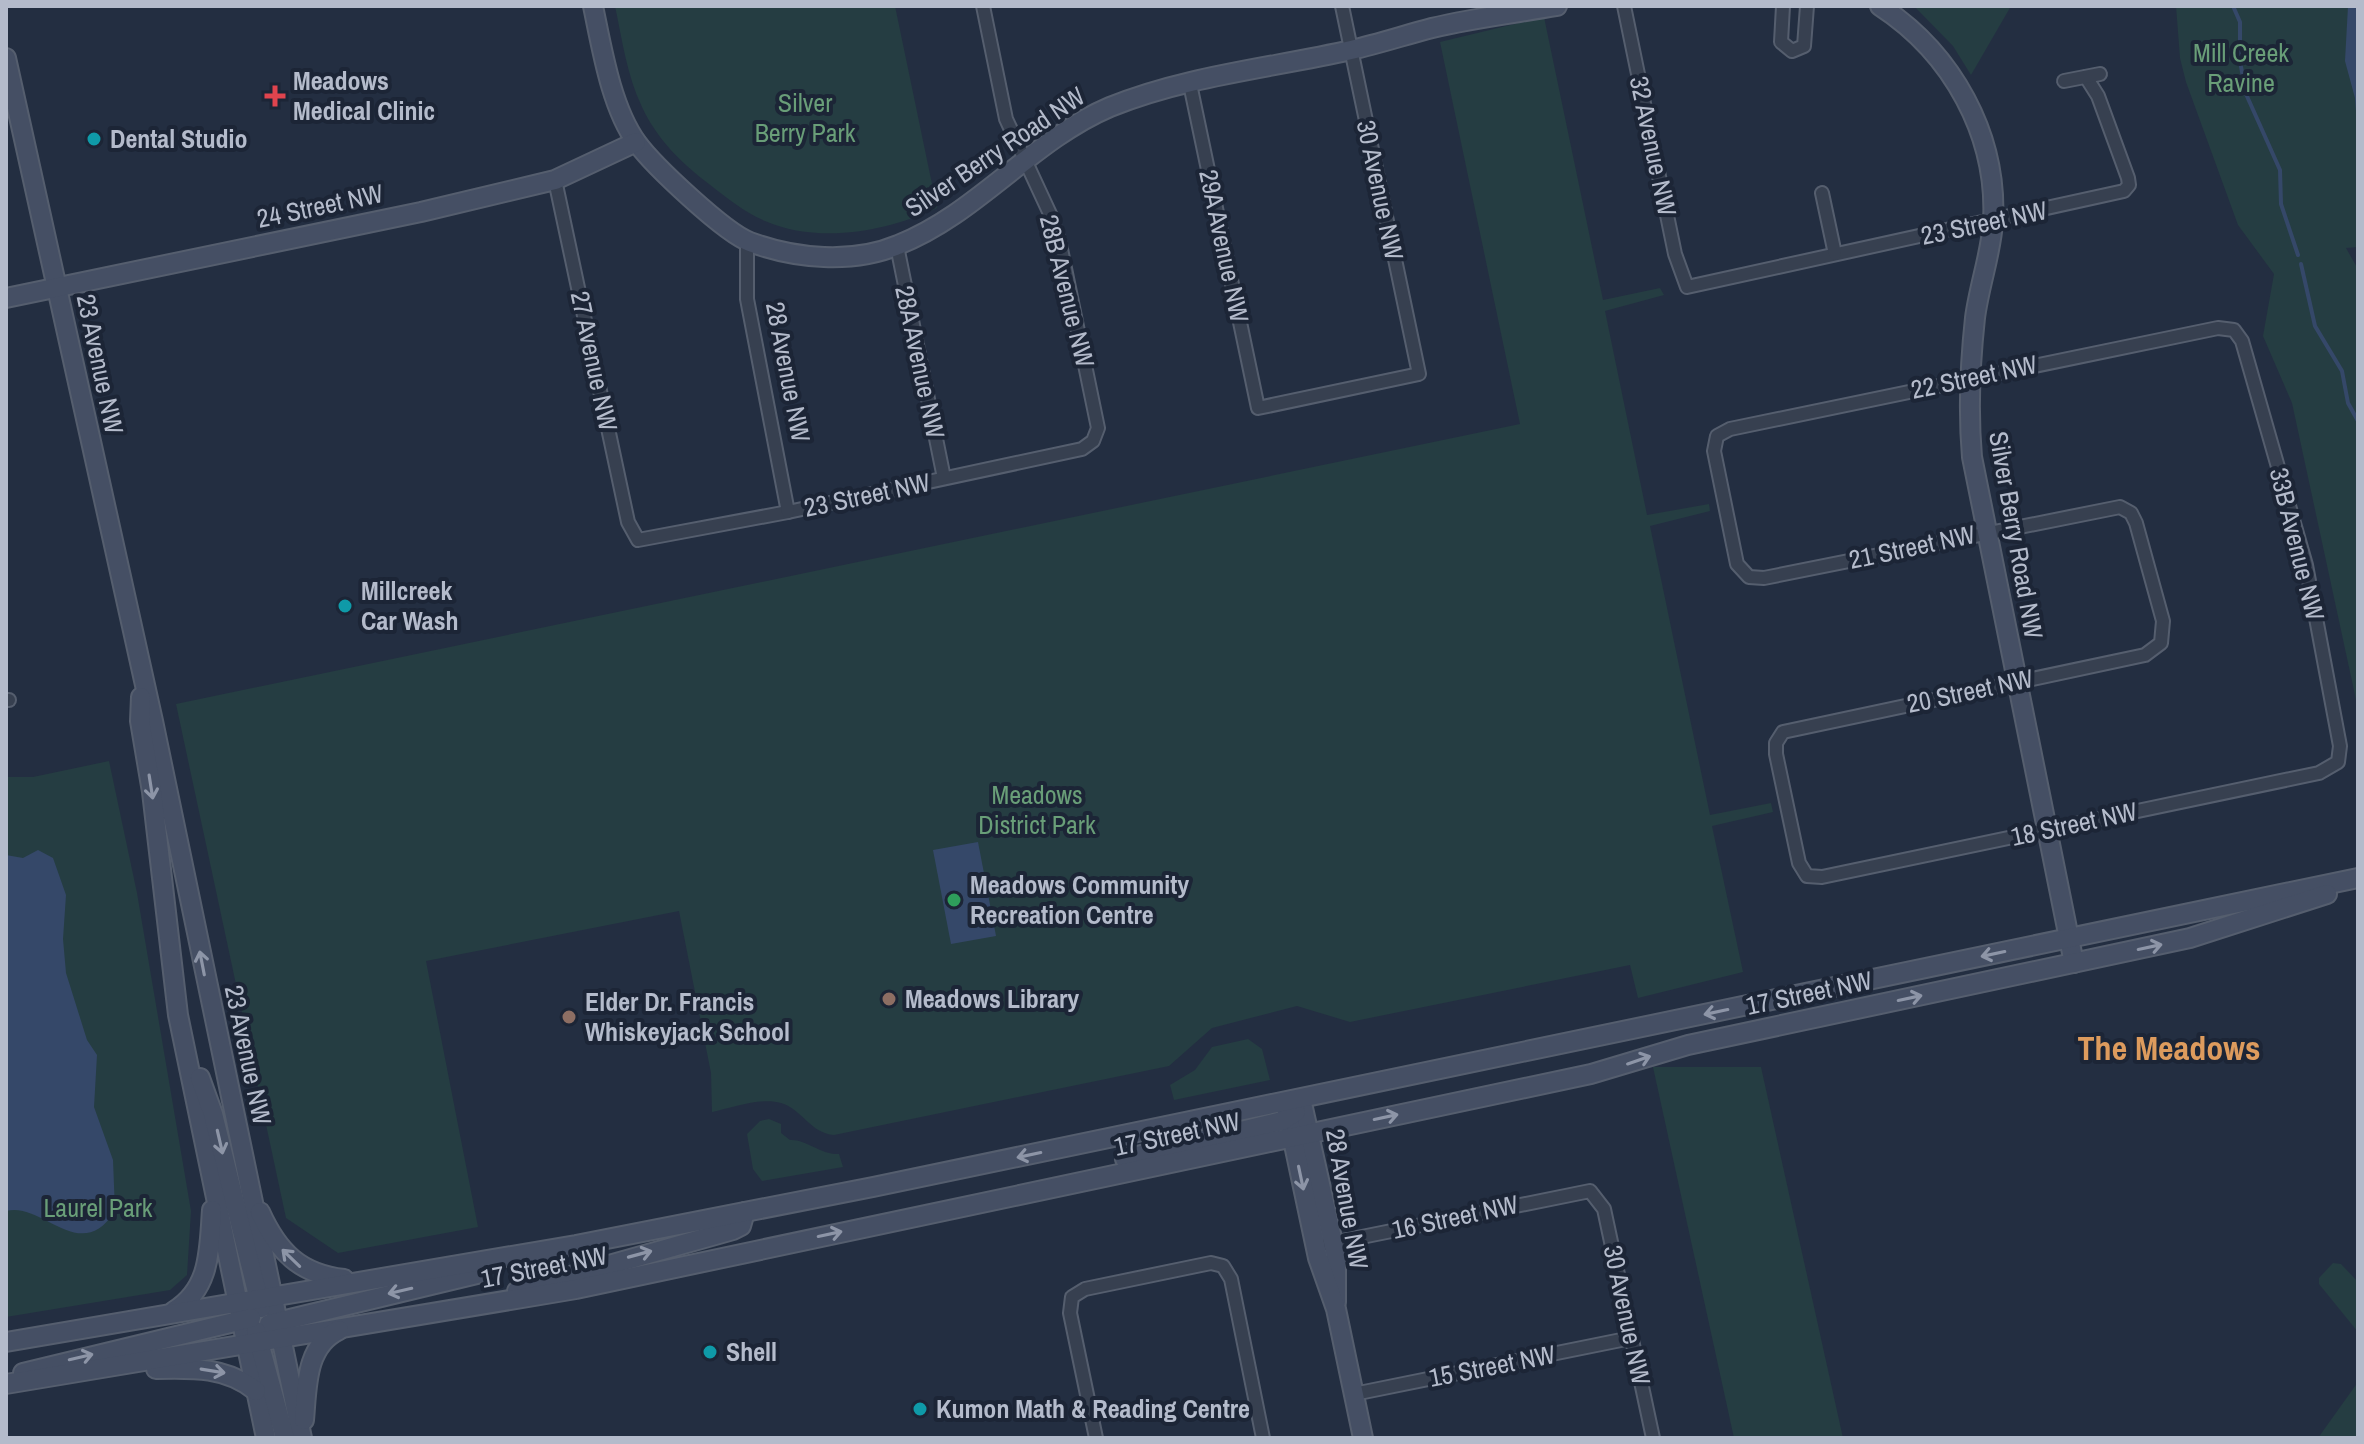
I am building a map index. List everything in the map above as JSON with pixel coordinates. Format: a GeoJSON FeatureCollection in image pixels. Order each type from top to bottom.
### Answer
{"type":"FeatureCollection","features":[{"type":"Feature","properties":{"kind":"main road","name":"Silver Berry Road NW"},"geometry":{"type":"LineString","coordinates":[[593,6],[608,77],[636,142],[697,202],[747,242],[806,255],[853,256],[897,246],[965,207],[1081,121],[1112,106],[1190,84],[1351,50],[1431,28],[1557,6]]}},
{"type":"Feature","properties":{"kind":"main road","name":"Silver Berry Road NW"},"geometry":{"type":"LineString","coordinates":[[1880,6],[1924,42],[1948,67],[1967,99],[1986,156],[1993,222],[1975,317],[1971,378],[1972,457],[2074,963]]}},
{"type":"Feature","properties":{"kind":"main road","name":"23 Avenue NW"},"geometry":{"type":"LineString","coordinates":[[6,58],[153,721],[248,1184],[261,1322],[256,1391],[266,1438]]}},
{"type":"Feature","properties":{"kind":"main road","name":"24 Street NW"},"geometry":{"type":"LineString","coordinates":[[6,298],[421,212],[555,180],[636,142]]}},
{"type":"Feature","properties":{"kind":"main road","name":"23 Avenue NW"},"geometry":{"type":"LineString","coordinates":[[142,682],[140,721],[152,792],[178,1015],[237,1302]]}},
{"type":"Feature","properties":{"kind":"main road","name":"17 Street NW"},"geometry":{"type":"LineString","coordinates":[[6,1342],[237,1302],[261,1322],[352,1325],[576,1289],[1086,1179],[1117,1161],[1295,1118],[2069,938],[2352,879]]}},
{"type":"Feature","properties":{"kind":"main road","name":"17 Street NW"},"geometry":{"type":"LineString","coordinates":[[6,1382],[110,1369],[261,1322],[362,1281],[1295,1118],[1591,1074],[1688,1045],[2224,929],[2327,894],[2352,879]]}},
{"type":"Feature","properties":{"kind":"main road"},"geometry":{"type":"LineString","coordinates":[[178,1015],[213,1114],[285,1438]]}},
{"type":"Feature","properties":{"kind":"main road","name":"28 Avenue NW"},"geometry":{"type":"LineString","coordinates":[[1295,1118],[1325,1245],[1363,1438]]}},
{"type":"Feature","properties":{"kind":"main road"},"geometry":{"type":"LineString","coordinates":[[248,1184],[262,1216],[290,1260],[316,1275],[362,1281]]}},
{"type":"Feature","properties":{"kind":"main road"},"geometry":{"type":"LineString","coordinates":[[172,1313],[193,1297],[203,1279],[214,1192]]}},
{"type":"Feature","properties":{"kind":"main road"},"geometry":{"type":"LineString","coordinates":[[486,1305],[541,1282],[733,1230],[743,1223],[745,1212]]}},
{"type":"Feature","properties":{"kind":"main road"},"geometry":{"type":"LineString","coordinates":[[6,1382],[56,1363],[500,1269],[556,1248]]}},
{"type":"Feature","properties":{"kind":"main road","name":"23 Avenue NW"},"geometry":{"type":"LineString","coordinates":[[261,1322],[302,1438]]}},
{"type":"Feature","properties":{"kind":"main road"},"geometry":{"type":"LineString","coordinates":[[302,1438],[314,1354],[331,1334],[352,1325]]}},
{"type":"Feature","properties":{"kind":"main road"},"geometry":{"type":"LineString","coordinates":[[110,1369],[192,1368],[222,1372],[241,1379],[256,1391]]}},
{"type":"Feature","properties":{"kind":"street","name":"28B Avenue NW"},"geometry":{"type":"LineString","coordinates":[[983,6],[1006,119],[1051,216],[1060,244],[1098,428],[1093,441]]}},
{"type":"Feature","properties":{"kind":"street","name":"30 Avenue NW"},"geometry":{"type":"LineString","coordinates":[[1258,408],[1419,374],[1342,6]]}},
{"type":"Feature","properties":{"kind":"street","name":"32 Avenue NW"},"geometry":{"type":"LineString","coordinates":[[1624,6],[1684,285]]}},
{"type":"Feature","properties":{"kind":"street"},"geometry":{"type":"LineString","coordinates":[[1783,6],[1781,42],[1792,51],[1804,46],[1807,6]]}},
{"type":"Feature","properties":{"kind":"street"},"geometry":{"type":"LineString","coordinates":[[2064,81],[2100,74]]}},
{"type":"Feature","properties":{"kind":"street","name":"23 Street NW"},"geometry":{"type":"LineString","coordinates":[[1684,285],[1691,287],[2114,196],[2129,185],[2098,96],[2086,77]]}},
{"type":"Feature","properties":{"kind":"street","name":"29A Avenue NW"},"geometry":{"type":"LineString","coordinates":[[1190,84],[1258,408]]}},
{"type":"Feature","properties":{"kind":"street","name":"27 Avenue NW"},"geometry":{"type":"LineString","coordinates":[[555,180],[628,522],[638,540]]}},
{"type":"Feature","properties":{"kind":"street"},"geometry":{"type":"LineString","coordinates":[[1822,193],[1835,254]]}},
{"type":"Feature","properties":{"kind":"street","name":"28 Avenue NW"},"geometry":{"type":"LineString","coordinates":[[747,242],[747,299],[788,512]]}},
{"type":"Feature","properties":{"kind":"street","name":"28A Avenue NW"},"geometry":{"type":"LineString","coordinates":[[897,246],[944,478]]}},
{"type":"Feature","properties":{"kind":"street","name":"22 Street NW"},"geometry":{"type":"LineString","coordinates":[[1746,575],[1737,564],[1714,451],[1717,436],[1730,429],[2218,328],[2234,330]]}},
{"type":"Feature","properties":{"kind":"street","name":"33B Avenue NW"},"geometry":{"type":"LineString","coordinates":[[2234,330],[2242,341],[2306,565],[2340,746],[2338,762]]}},
{"type":"Feature","properties":{"kind":"street","name":"23 Street NW"},"geometry":{"type":"LineString","coordinates":[[638,540],[788,512],[1082,449],[1093,441]]}},
{"type":"Feature","properties":{"kind":"street","name":"21 Street NW"},"geometry":{"type":"LineString","coordinates":[[1746,575],[1764,578],[2108,507],[2126,509],[2136,523],[2163,621],[2161,643]]}},
{"type":"Feature","properties":{"kind":"street","name":"20 Street NW"},"geometry":{"type":"LineString","coordinates":[[1807,876],[1799,863],[1776,754],[1778,737],[1793,727],[2145,655],[2161,643]]}},
{"type":"Feature","properties":{"kind":"street","name":"18 Street NW"},"geometry":{"type":"LineString","coordinates":[[1807,876],[1822,877],[2319,773],[2338,762]]}},
{"type":"Feature","properties":{"kind":"street","name":"16 Street NW"},"geometry":{"type":"LineString","coordinates":[[1325,1245],[1584,1191],[1595,1194]]}},
{"type":"Feature","properties":{"kind":"street","name":"30 Avenue NW"},"geometry":{"type":"LineString","coordinates":[[1595,1194],[1604,1209],[1653,1438]]}},
{"type":"Feature","properties":{"kind":"street"},"geometry":{"type":"LineString","coordinates":[[1096,1438],[1070,1313],[1072,1297],[1085,1289],[1206,1263],[1223,1266],[1231,1279],[1263,1438]]}},
{"type":"Feature","properties":{"kind":"street","name":"15 Street NW"},"geometry":{"type":"LineString","coordinates":[[1354,1394],[1631,1338]]}},
{"type":"Feature","properties":{"kind":"green space","name":"Silver Berry Park"},"geometry":{"type":"Polygon","coordinates":[[[615,6],[895,6],[937,208],[874,229],[829,233],[786,228],[743,209],[689,168],[655,130],[632,83],[615,6]]]}},
{"type":"Feature","properties":{"kind":"green space"},"geometry":{"type":"Polygon","coordinates":[[[1914,6],[2011,6],[1971,75],[1953,46],[1914,6]]]}},
{"type":"Feature","properties":{"kind":"green space","name":"Mill Creek Ravine"},"geometry":{"type":"Polygon","coordinates":[[[2176,6],[2358,6],[2358,247],[2346,248],[2358,269],[2358,709],[2292,403],[2263,336],[2274,274],[2238,225],[2186,82],[2180,58],[2176,6]]]}},
{"type":"Feature","properties":{"kind":"green space","name":"Meadows District Park"},"geometry":{"type":"Polygon","coordinates":[[[1544,17],[1603,300],[1660,288],[1664,295],[1605,311],[1647,515],[1709,504],[1710,511],[1650,526],[1710,815],[1771,803],[1773,812],[1712,826],[1743,972],[1638,998],[1630,965],[1350,1022],[1297,1006],[1212,1028],[1169,1066],[834,1135],[812,1126],[795,1110],[781,1103],[756,1102],[712,1112],[711,1073],[679,911],[426,961],[478,1227],[338,1253],[286,1218],[176,704],[1520,424],[1440,42],[1544,17]]]}},
{"type":"Feature","properties":{"kind":"green space","name":"Laurel Park"},"geometry":{"type":"Polygon","coordinates":[[[109,761],[137,893],[191,1211],[187,1275],[170,1290],[6,1317],[6,777],[33,777],[109,761]]]}},
{"type":"Feature","properties":{"kind":"green space"},"geometry":{"type":"Polygon","coordinates":[[[1248,1039],[1262,1049],[1270,1080],[1174,1100],[1170,1085],[1195,1070],[1212,1047],[1248,1039]]]}},
{"type":"Feature","properties":{"kind":"green space"},"geometry":{"type":"Polygon","coordinates":[[[1653,1067],[1761,1067],[1843,1438],[1734,1438],[1653,1067]]]}},
{"type":"Feature","properties":{"kind":"green space"},"geometry":{"type":"Polygon","coordinates":[[[769,1119],[781,1124],[781,1133],[790,1140],[839,1154],[843,1167],[762,1181],[753,1169],[747,1134],[760,1121],[769,1119]]]}},
{"type":"Feature","properties":{"kind":"green space"},"geometry":{"type":"Polygon","coordinates":[[[2333,1263],[2341,1264],[2358,1282],[2358,1332],[2319,1284],[2319,1278],[2333,1263]]]}},
{"type":"Feature","properties":{"kind":"green space"},"geometry":{"type":"Polygon","coordinates":[[[2358,1382],[2358,1438],[2318,1438],[2358,1382]]]}},
{"type":"Feature","properties":{"kind":"water"},"geometry":{"type":"Polygon","coordinates":[[[2348,6],[2358,6],[2358,137],[2355,98],[2345,61],[2348,6]]]}},
{"type":"Feature","properties":{"kind":"water"},"geometry":{"type":"Polygon","coordinates":[[[978,842],[996,936],[951,944],[933,850],[978,842]]]}},
{"type":"Feature","properties":{"kind":"water"},"geometry":{"type":"Polygon","coordinates":[[[38,850],[53,858],[66,895],[63,939],[66,973],[87,1040],[97,1055],[94,1107],[113,1160],[115,1211],[102,1226],[88,1233],[75,1233],[20,1210],[6,1211],[6,855],[23,858],[38,850]]]}},
{"type":"Feature","properties":{"kind":"waterway"},"geometry":{"type":"LineString","coordinates":[[2233,6],[2240,22],[2240,61],[2246,94],[2280,170],[2281,204],[2298,255]]}},
{"type":"Feature","properties":{"kind":"waterway"},"geometry":{"type":"LineString","coordinates":[[2301,264],[2315,326],[2342,371],[2348,403],[2358,421]]}},
{"type":"Feature","properties":{"kind":"place","name":"Meadows Medical Clinic"},"geometry":{"type":"Point","coordinates":[275,96]}},
{"type":"Feature","properties":{"kind":"place","name":"Dental Studio"},"geometry":{"type":"Point","coordinates":[94,139]}},
{"type":"Feature","properties":{"kind":"place","name":"Millcreek Car Wash"},"geometry":{"type":"Point","coordinates":[345,606]}},
{"type":"Feature","properties":{"kind":"place","name":"Meadows Community Recreation Centre"},"geometry":{"type":"Point","coordinates":[954,900]}},
{"type":"Feature","properties":{"kind":"place","name":"Meadows Library"},"geometry":{"type":"Point","coordinates":[889,999]}},
{"type":"Feature","properties":{"kind":"place","name":"Elder Dr. Francis Whiskeyjack School"},"geometry":{"type":"Point","coordinates":[569,1017]}},
{"type":"Feature","properties":{"kind":"place","name":"Shell"},"geometry":{"type":"Point","coordinates":[710,1352]}},
{"type":"Feature","properties":{"kind":"place","name":"Kumon Math & Reading Centre"},"geometry":{"type":"Point","coordinates":[920,1409]}},
{"type":"Feature","properties":{"kind":"district","name":"The Meadows"},"geometry":{"type":"Point","coordinates":[2169,1048]}}]}
